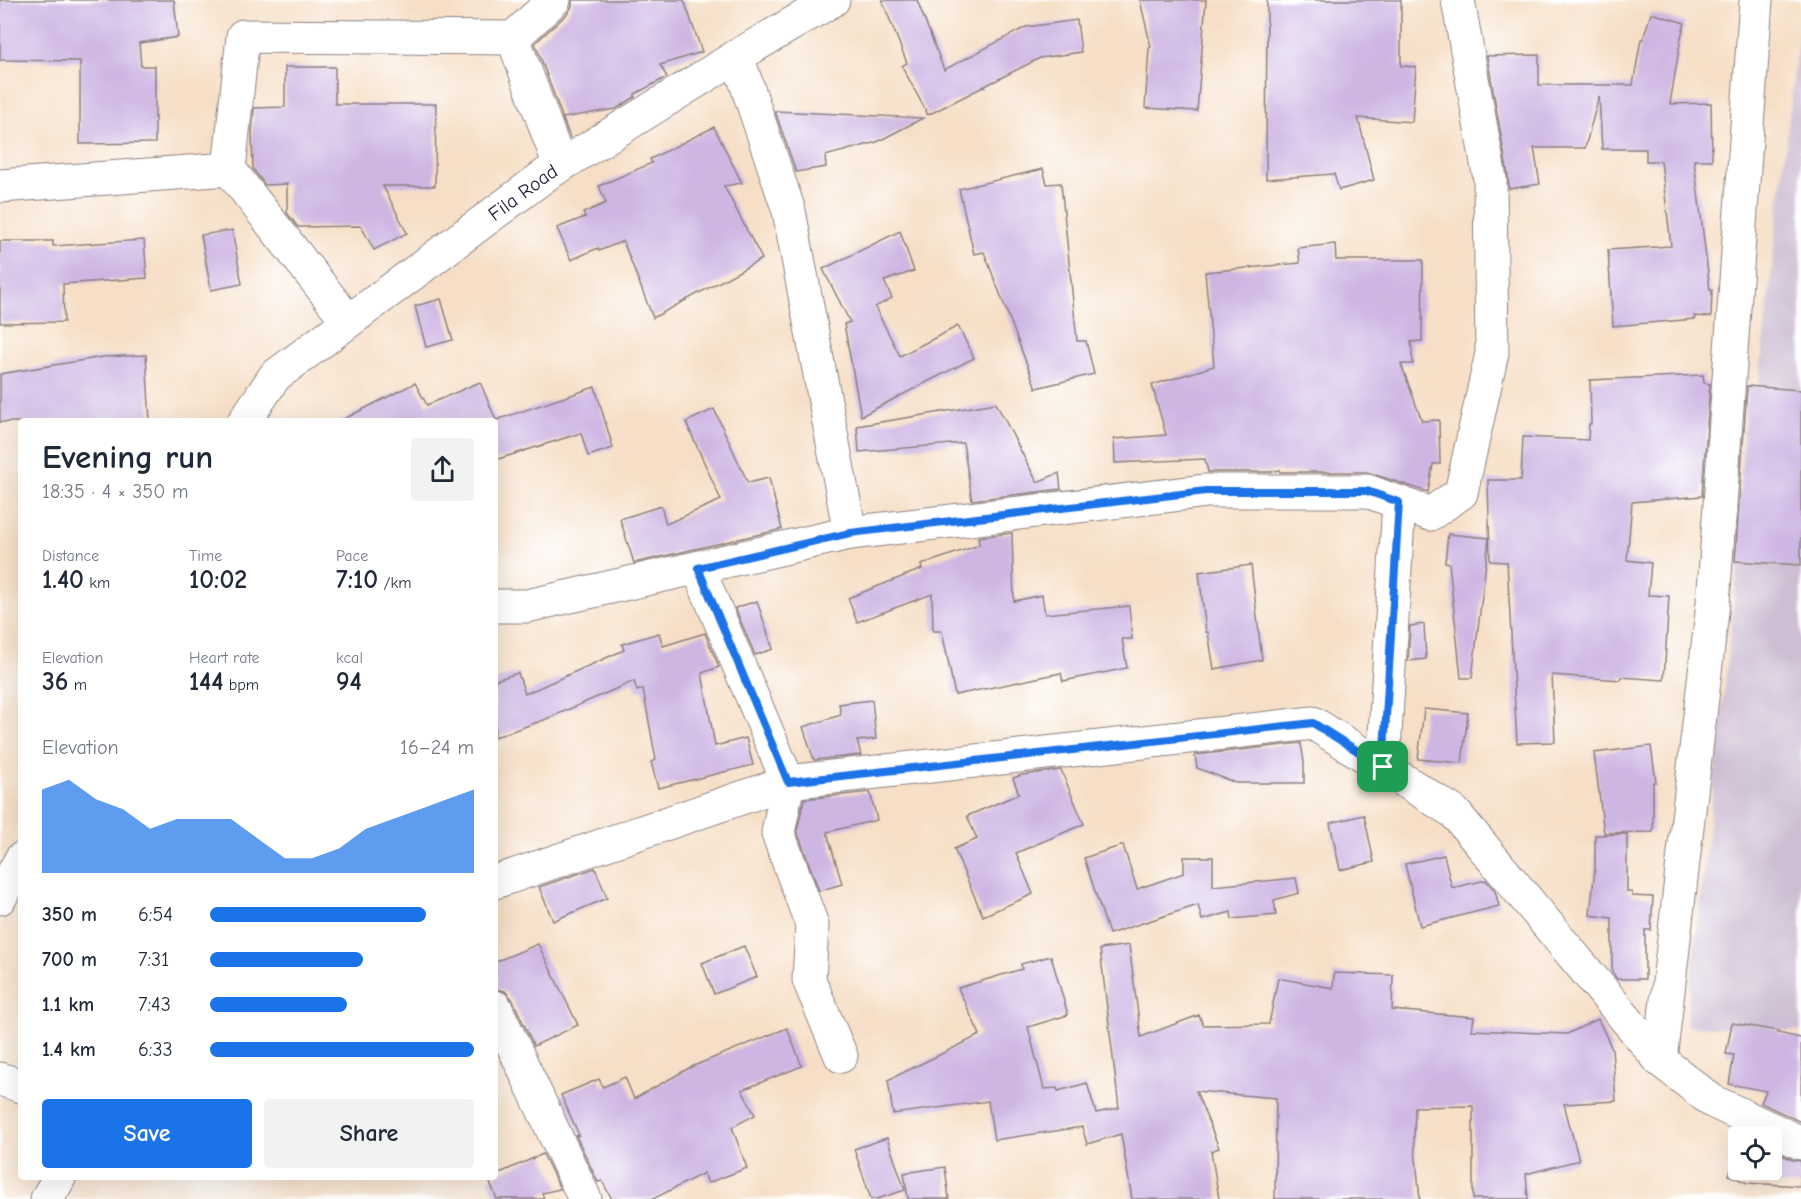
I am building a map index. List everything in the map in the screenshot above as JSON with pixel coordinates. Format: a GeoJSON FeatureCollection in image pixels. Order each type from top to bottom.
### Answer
{"type":"FeatureCollection","features":[{"type":"Feature","properties":{"kind":"street"},"geometry":{"type":"LineString","coordinates":[[348,321],[229,169],[243,36],[513,38],[554,0]]}},
{"type":"Feature","properties":{"kind":"street","name":"Fila Road"},"geometry":{"type":"LineString","coordinates":[[247,418],[275,376],[547,174],[737,56],[833,0]]}},
{"type":"Feature","properties":{"kind":"street"},"geometry":{"type":"LineString","coordinates":[[498,606],[527,606],[850,533],[1206,491],[1367,491],[1430,514],[1461,493],[1492,353],[1490,179],[1458,0]]}},
{"type":"Feature","properties":{"kind":"street"},"geometry":{"type":"LineString","coordinates":[[1660,1060],[1713,603],[1756,0]]}},
{"type":"Feature","properties":{"kind":"street"},"geometry":{"type":"LineString","coordinates":[[513,38],[560,165]]}},
{"type":"Feature","properties":{"kind":"street"},"geometry":{"type":"LineString","coordinates":[[737,56],[789,211],[850,533]]}},
{"type":"Feature","properties":{"kind":"street"},"geometry":{"type":"LineString","coordinates":[[0,186],[229,169]]}},
{"type":"Feature","properties":{"kind":"street"},"geometry":{"type":"LineString","coordinates":[[1383,767],[1399,502]]}},
{"type":"Feature","properties":{"kind":"street"},"geometry":{"type":"LineString","coordinates":[[698,568],[788,782],[778,833],[812,925],[809,980],[841,1056]]}},
{"type":"Feature","properties":{"kind":"street"},"geometry":{"type":"LineString","coordinates":[[498,881],[788,782],[1313,723],[1454,812],[1660,1060],[1712,1101],[1801,1143]]}},
{"type":"Feature","properties":{"kind":"street"},"geometry":{"type":"LineString","coordinates":[[0,898],[18,865]]}},
{"type":"Feature","properties":{"kind":"street"},"geometry":{"type":"LineString","coordinates":[[498,1013],[585,1199]]}},
{"type":"Feature","properties":{"kind":"street"},"geometry":{"type":"LineString","coordinates":[[0,1079],[18,1085]]}},
{"type":"Feature","properties":{"kind":"street"},"geometry":{"type":"LineString","coordinates":[[47,1199],[57,1180]]}},
{"type":"Feature","properties":{"kind":"shaded area"},"geometry":{"type":"Polygon","coordinates":[[[1801,12],[1801,1031],[1686,1026],[1801,12]]]}},
{"type":"Feature","properties":{"kind":"building"},"geometry":{"type":"Polygon","coordinates":[[[0,0],[174,0],[178,37],[139,43],[141,66],[155,66],[155,143],[80,144],[80,61],[0,60],[0,0]]]}},
{"type":"Feature","properties":{"kind":"building"},"geometry":{"type":"Polygon","coordinates":[[[572,0],[684,0],[702,52],[660,65],[667,77],[635,94],[635,97],[616,109],[563,118],[535,43],[567,14],[572,6],[572,0]]]}},
{"type":"Feature","properties":{"kind":"building"},"geometry":{"type":"Polygon","coordinates":[[[882,0],[917,0],[944,70],[1026,27],[1077,20],[1081,52],[1040,58],[928,115],[902,66],[907,63],[882,0]]]}},
{"type":"Feature","properties":{"kind":"building"},"geometry":{"type":"Polygon","coordinates":[[[1140,0],[1206,0],[1197,111],[1145,108],[1149,48],[1151,47],[1140,0]]]}},
{"type":"Feature","properties":{"kind":"building"},"geometry":{"type":"Polygon","coordinates":[[[1267,0],[1401,0],[1401,66],[1416,67],[1412,122],[1358,118],[1374,180],[1339,190],[1334,174],[1266,179],[1267,0]]]}},
{"type":"Feature","properties":{"kind":"building"},"geometry":{"type":"Polygon","coordinates":[[[1651,13],[1685,23],[1670,104],[1711,103],[1712,160],[1694,160],[1710,290],[1712,290],[1711,317],[1694,316],[1695,319],[1613,326],[1608,250],[1671,246],[1661,161],[1646,161],[1646,149],[1602,149],[1599,96],[1585,148],[1534,148],[1540,184],[1509,189],[1487,56],[1539,55],[1539,85],[1633,85],[1641,39],[1643,39],[1651,13]]]}},
{"type":"Feature","properties":{"kind":"building"},"geometry":{"type":"Polygon","coordinates":[[[285,67],[335,67],[335,104],[436,104],[435,186],[383,186],[407,233],[374,250],[361,226],[298,227],[287,213],[287,184],[265,185],[253,169],[254,108],[285,107],[285,67]]]}},
{"type":"Feature","properties":{"kind":"building"},"geometry":{"type":"Polygon","coordinates":[[[775,111],[923,118],[877,142],[825,156],[826,167],[796,172],[775,111]]]}},
{"type":"Feature","properties":{"kind":"building"},"geometry":{"type":"Polygon","coordinates":[[[714,127],[742,183],[724,186],[762,259],[653,318],[623,241],[599,251],[598,248],[571,260],[557,228],[585,217],[583,213],[606,203],[599,186],[652,163],[650,159],[714,127]]]}},
{"type":"Feature","properties":{"kind":"building"},"geometry":{"type":"Polygon","coordinates":[[[1043,169],[1047,184],[1061,183],[1077,341],[1086,341],[1094,374],[1036,388],[984,252],[974,254],[959,189],[1043,169]]]}},
{"type":"Feature","properties":{"kind":"building"},"geometry":{"type":"Polygon","coordinates":[[[232,230],[242,284],[211,290],[201,235],[232,230]]]}},
{"type":"Feature","properties":{"kind":"building"},"geometry":{"type":"Polygon","coordinates":[[[900,231],[914,271],[884,281],[892,298],[875,307],[900,356],[958,326],[974,358],[861,416],[844,324],[850,322],[823,269],[900,231]]]}},
{"type":"Feature","properties":{"kind":"building"},"geometry":{"type":"Polygon","coordinates":[[[144,240],[147,278],[63,284],[64,322],[0,323],[0,241],[53,241],[53,246],[144,240]]]}},
{"type":"Feature","properties":{"kind":"building"},"geometry":{"type":"Polygon","coordinates":[[[1335,244],[1336,260],[1423,260],[1422,341],[1411,342],[1413,364],[1401,364],[1422,421],[1439,420],[1440,464],[1433,464],[1428,492],[1367,472],[1280,472],[1280,470],[1208,472],[1205,459],[1115,463],[1114,439],[1166,435],[1152,385],[1214,366],[1205,272],[1300,263],[1298,248],[1335,244]]]}},
{"type":"Feature","properties":{"kind":"building"},"geometry":{"type":"Polygon","coordinates":[[[441,299],[453,340],[426,347],[415,306],[441,299]]]}},
{"type":"Feature","properties":{"kind":"building"},"geometry":{"type":"Polygon","coordinates":[[[146,355],[150,418],[18,418],[18,422],[0,422],[0,374],[103,357],[146,355]]]}},
{"type":"Feature","properties":{"kind":"building"},"geometry":{"type":"Polygon","coordinates":[[[1703,375],[1704,383],[1710,384],[1702,496],[1632,502],[1627,560],[1651,563],[1648,595],[1669,596],[1664,680],[1621,677],[1621,680],[1552,675],[1555,742],[1517,743],[1507,562],[1490,561],[1488,480],[1521,480],[1523,437],[1588,440],[1589,424],[1591,424],[1590,380],[1703,375]]]}},
{"type":"Feature","properties":{"kind":"building"},"geometry":{"type":"Polygon","coordinates":[[[480,382],[495,418],[346,418],[415,383],[427,405],[480,382]]]}},
{"type":"Feature","properties":{"kind":"building"},"geometry":{"type":"Polygon","coordinates":[[[1747,386],[1801,390],[1801,565],[1735,561],[1747,386]]]}},
{"type":"Feature","properties":{"kind":"building"},"geometry":{"type":"Polygon","coordinates":[[[595,387],[613,448],[588,456],[581,433],[498,459],[498,419],[595,387]]]}},
{"type":"Feature","properties":{"kind":"building"},"geometry":{"type":"Polygon","coordinates":[[[996,403],[1037,482],[1059,473],[1061,489],[972,500],[963,443],[859,452],[857,426],[996,403]]]}},
{"type":"Feature","properties":{"kind":"building"},"geometry":{"type":"Polygon","coordinates":[[[714,409],[748,483],[769,478],[782,529],[634,563],[620,519],[661,506],[666,524],[721,500],[686,422],[714,409]]]}},
{"type":"Feature","properties":{"kind":"building"},"geometry":{"type":"Polygon","coordinates":[[[1012,533],[1014,601],[1042,595],[1045,614],[1129,606],[1132,639],[1122,639],[1127,668],[1063,681],[1061,673],[955,695],[942,631],[933,631],[932,594],[857,622],[848,598],[922,569],[921,565],[979,545],[978,537],[1012,533]]]}},
{"type":"Feature","properties":{"kind":"building"},"geometry":{"type":"Polygon","coordinates":[[[1448,534],[1489,538],[1472,678],[1461,678],[1449,563],[1445,562],[1448,534]]]}},
{"type":"Feature","properties":{"kind":"building"},"geometry":{"type":"Polygon","coordinates":[[[1251,565],[1262,660],[1214,669],[1208,632],[1206,632],[1199,572],[1251,565]]]}},
{"type":"Feature","properties":{"kind":"building"},"geometry":{"type":"Polygon","coordinates":[[[757,601],[773,649],[755,655],[735,608],[757,601]]]}},
{"type":"Feature","properties":{"kind":"building"},"geometry":{"type":"Polygon","coordinates":[[[1424,624],[1426,659],[1408,661],[1410,626],[1424,624]]]}},
{"type":"Feature","properties":{"kind":"building"},"geometry":{"type":"Polygon","coordinates":[[[659,633],[663,646],[705,633],[719,667],[702,673],[715,746],[746,738],[753,765],[658,788],[651,762],[656,760],[643,689],[637,691],[634,681],[544,720],[498,736],[498,679],[518,673],[525,694],[624,650],[622,644],[659,633]]]}},
{"type":"Feature","properties":{"kind":"building"},"geometry":{"type":"Polygon","coordinates":[[[872,700],[876,739],[857,741],[861,755],[814,760],[803,727],[841,715],[839,704],[872,700]]]}},
{"type":"Feature","properties":{"kind":"building"},"geometry":{"type":"Polygon","coordinates":[[[1424,709],[1468,713],[1462,763],[1418,759],[1424,709]]]}},
{"type":"Feature","properties":{"kind":"building"},"geometry":{"type":"Polygon","coordinates":[[[1301,743],[1304,783],[1236,783],[1197,768],[1195,755],[1301,743]]]}},
{"type":"Feature","properties":{"kind":"building"},"geometry":{"type":"Polygon","coordinates":[[[1651,746],[1656,782],[1653,782],[1653,832],[1604,833],[1594,753],[1651,746]]]}},
{"type":"Feature","properties":{"kind":"building"},"geometry":{"type":"Polygon","coordinates":[[[1061,770],[1084,824],[1016,853],[1033,894],[983,916],[954,849],[977,839],[967,816],[1019,794],[1013,778],[1061,770]]]}},
{"type":"Feature","properties":{"kind":"building"},"geometry":{"type":"Polygon","coordinates":[[[870,792],[877,820],[827,832],[842,884],[819,891],[797,831],[804,799],[870,792]]]}},
{"type":"Feature","properties":{"kind":"building"},"geometry":{"type":"Polygon","coordinates":[[[1364,815],[1374,862],[1340,870],[1330,823],[1364,815]]]}},
{"type":"Feature","properties":{"kind":"building"},"geometry":{"type":"Polygon","coordinates":[[[1627,834],[1627,892],[1632,892],[1632,896],[1653,897],[1651,930],[1645,930],[1645,979],[1617,979],[1612,972],[1612,918],[1590,915],[1595,868],[1595,835],[1627,834]]]}},
{"type":"Feature","properties":{"kind":"building"},"geometry":{"type":"Polygon","coordinates":[[[1123,845],[1137,889],[1184,873],[1184,857],[1213,857],[1213,886],[1296,878],[1299,893],[1274,900],[1276,915],[1232,919],[1231,912],[1202,920],[1198,905],[1109,934],[1084,858],[1123,845]]]}},
{"type":"Feature","properties":{"kind":"building"},"geometry":{"type":"Polygon","coordinates":[[[1444,855],[1452,888],[1486,880],[1495,891],[1499,906],[1420,926],[1405,864],[1444,855]]]}},
{"type":"Feature","properties":{"kind":"building"},"geometry":{"type":"Polygon","coordinates":[[[595,868],[607,898],[553,921],[539,887],[595,868]]]}},
{"type":"Feature","properties":{"kind":"building"},"geometry":{"type":"Polygon","coordinates":[[[538,944],[578,1025],[534,1046],[512,999],[505,991],[498,990],[498,961],[538,944]]]}},
{"type":"Feature","properties":{"kind":"building"},"geometry":{"type":"Polygon","coordinates":[[[1129,945],[1141,1037],[1199,1015],[1203,1025],[1269,1024],[1278,978],[1333,988],[1334,973],[1393,975],[1392,1010],[1474,1017],[1472,1030],[1567,1034],[1598,1019],[1612,1049],[1616,1101],[1564,1104],[1579,1160],[1526,1174],[1528,1199],[1473,1199],[1473,1106],[1415,1107],[1414,1139],[1420,1199],[1275,1199],[1276,1098],[1196,1091],[1219,1148],[1211,1151],[1219,1199],[1132,1199],[1121,1134],[1087,1144],[1082,1127],[994,1140],[988,1101],[893,1114],[888,1080],[980,1035],[958,988],[1022,969],[1021,964],[1051,956],[1068,1015],[1028,1027],[1044,1089],[1057,1088],[1058,1091],[1087,1083],[1096,1113],[1119,1108],[1100,949],[1129,945]]]}},
{"type":"Feature","properties":{"kind":"building"},"geometry":{"type":"Polygon","coordinates":[[[744,946],[757,977],[714,994],[702,963],[744,946]]]}},
{"type":"Feature","properties":{"kind":"building"},"geometry":{"type":"Polygon","coordinates":[[[1732,1023],[1779,1031],[1778,1033],[1801,1038],[1801,1122],[1761,1103],[1766,1091],[1729,1084],[1734,1055],[1726,1054],[1732,1023]]]}},
{"type":"Feature","properties":{"kind":"building"},"geometry":{"type":"Polygon","coordinates":[[[787,1028],[802,1066],[742,1090],[755,1115],[732,1127],[747,1168],[708,1183],[704,1173],[653,1199],[612,1199],[602,1181],[598,1182],[576,1136],[579,1135],[561,1095],[599,1079],[603,1087],[625,1077],[634,1099],[691,1067],[787,1028]]]}},
{"type":"Feature","properties":{"kind":"building"},"geometry":{"type":"Polygon","coordinates":[[[887,1138],[905,1190],[871,1199],[854,1149],[887,1138]]]}},
{"type":"Feature","properties":{"kind":"building"},"geometry":{"type":"Polygon","coordinates":[[[543,1154],[560,1189],[542,1193],[544,1199],[497,1199],[489,1180],[498,1180],[498,1174],[543,1154]]]}},
{"type":"Feature","properties":{"kind":"building"},"geometry":{"type":"Polygon","coordinates":[[[1782,1155],[1801,1161],[1800,1186],[1747,1183],[1740,1180],[1782,1180],[1782,1155]]]}},
{"type":"Feature","properties":{"kind":"building"},"geometry":{"type":"Polygon","coordinates":[[[945,1167],[949,1199],[908,1199],[904,1173],[945,1167]]]}},
{"type":"Feature","properties":{"kind":"route"},"geometry":{"type":"LineString","coordinates":[[1206,491],[1367,491],[1399,502],[1383,767],[1313,723],[788,782],[698,568],[850,533],[1206,491]]}}]}
